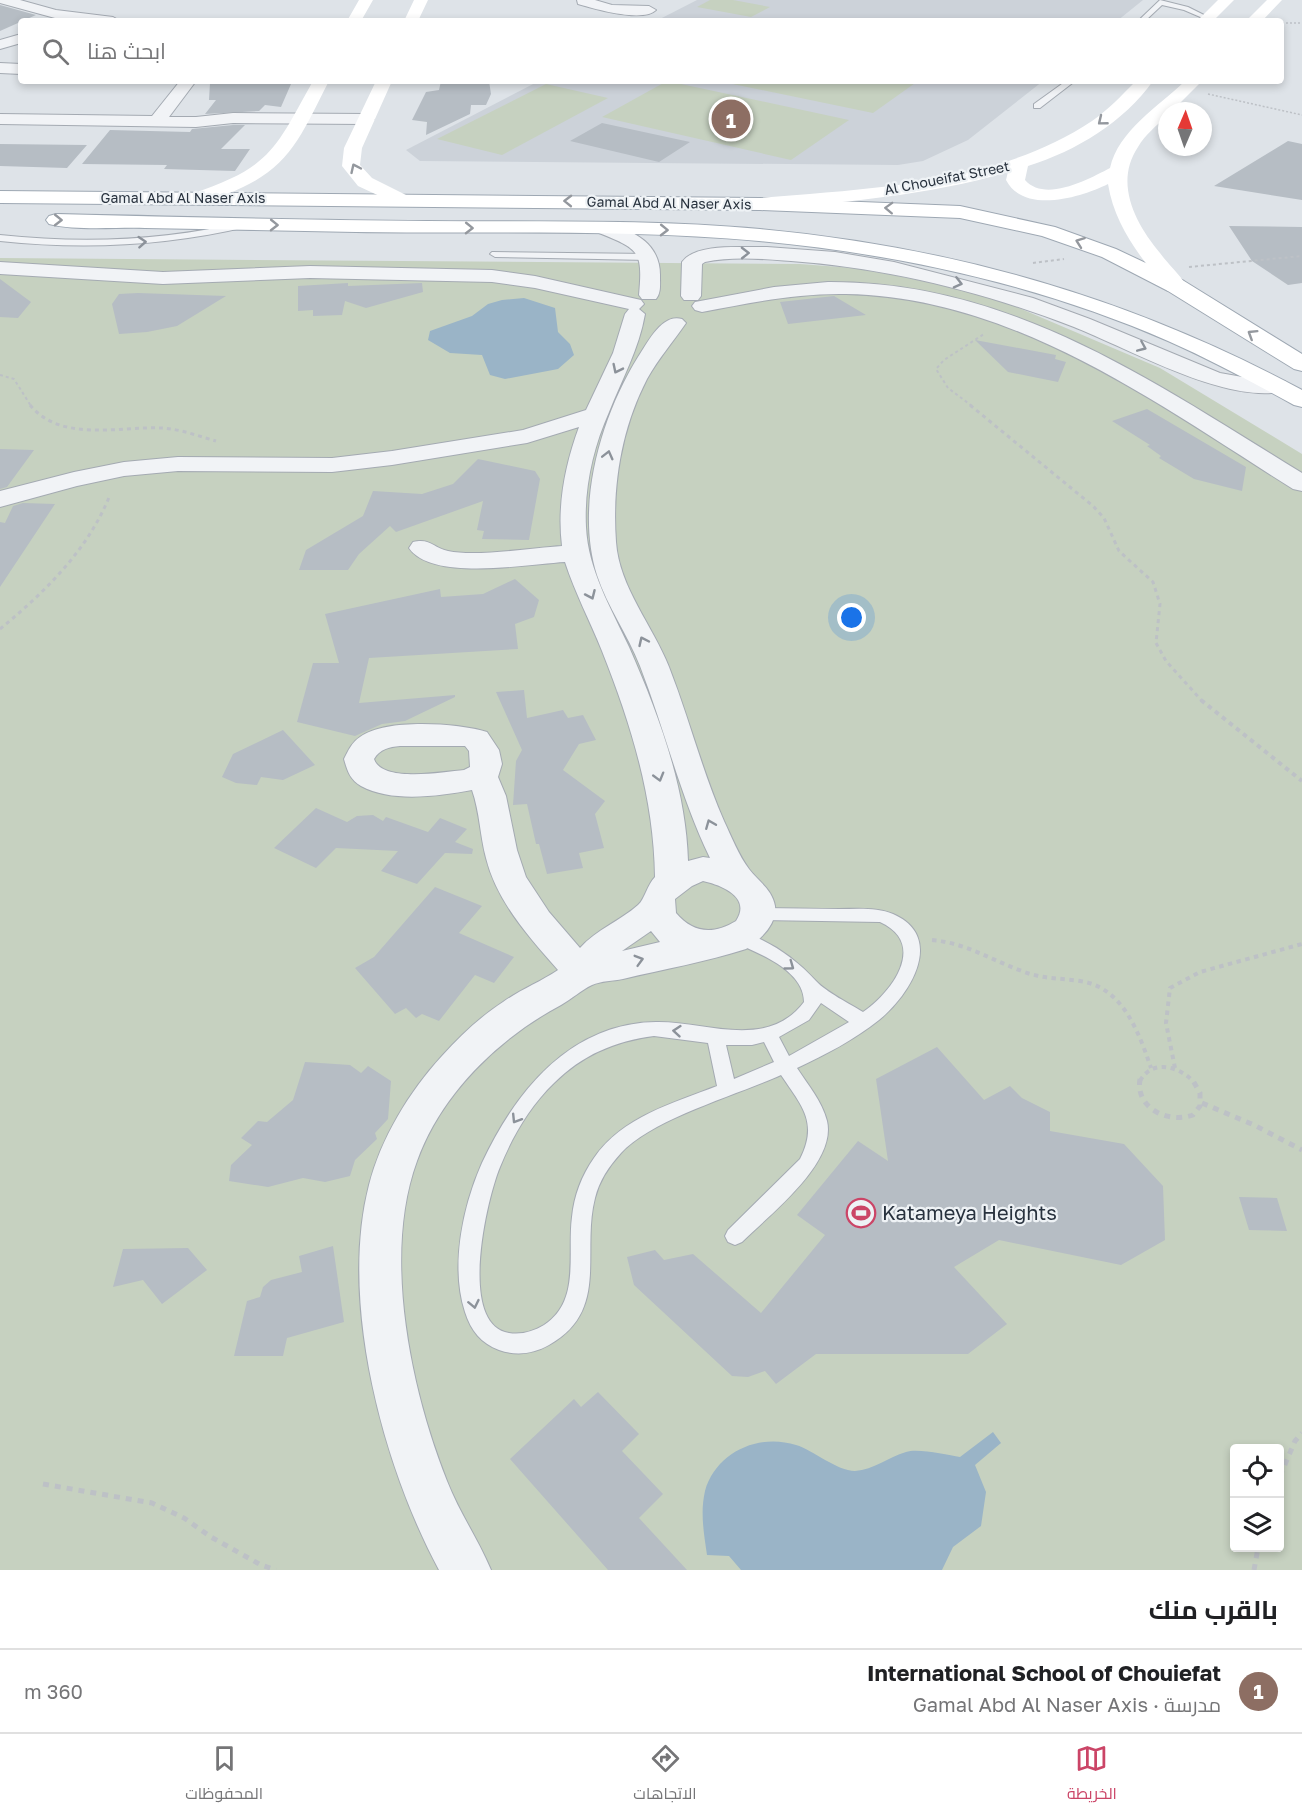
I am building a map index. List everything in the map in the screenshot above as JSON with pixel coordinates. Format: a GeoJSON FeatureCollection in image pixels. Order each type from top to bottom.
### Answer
{"type":"FeatureCollection","features":[{"type":"Feature","properties":{"kind":"main road"},"geometry":{"type":"LineString","coordinates":[[356,18],[366,0]]}},
{"type":"Feature","properties":{"kind":"main road"},"geometry":{"type":"LineString","coordinates":[[412,18],[421,0]]}},
{"type":"Feature","properties":{"kind":"main road"},"geometry":{"type":"LineString","coordinates":[[1208,18],[1227,0]]}},
{"type":"Feature","properties":{"kind":"main road"},"geometry":{"type":"LineString","coordinates":[[1256,18],[1275,0]]}},
{"type":"Feature","properties":{"kind":"main road"},"geometry":{"type":"LineString","coordinates":[[198,198],[230,186],[266,166],[281,152],[319,84]]}},
{"type":"Feature","properties":{"kind":"main road"},"geometry":{"type":"LineString","coordinates":[[383,84],[351,154],[351,166],[374,188],[401,200]]}},
{"type":"Feature","properties":{"kind":"main road","name":"Al Choueifat Street"},"geometry":{"type":"LineString","coordinates":[[760,204],[906,187],[975,175],[1020,164],[1053,150],[1098,125],[1138,84]]}},
{"type":"Feature","properties":{"kind":"main road"},"geometry":{"type":"LineString","coordinates":[[1176,286],[1139,242],[1125,215],[1121,200],[1119,171],[1130,145],[1191,85]]}},
{"type":"Feature","properties":{"kind":"main road"},"geometry":{"type":"LineString","coordinates":[[1020,164],[1015,177],[1018,185],[1024,190],[1047,195],[1074,193],[1119,171]]}},
{"type":"Feature","properties":{"kind":"main road","name":"Gamal Abd Al Naser Axis"},"geometry":{"type":"LineString","coordinates":[[0,197],[760,204],[950,211],[1048,231],[1109,253],[1176,286],[1302,363]]}},
{"type":"Feature","properties":{"kind":"main road","name":"Gamal Abd Al Naser Axis"},"geometry":{"type":"LineString","coordinates":[[35,219],[704,231],[814,241],[994,273],[1091,303],[1198,345],[1302,400]]}},
{"type":"Feature","properties":{"kind":"street"},"geometry":{"type":"LineString","coordinates":[[4,0],[59,18]]}},
{"type":"Feature","properties":{"kind":"street"},"geometry":{"type":"LineString","coordinates":[[582,4],[611,9],[654,8],[629,18]]}},
{"type":"Feature","properties":{"kind":"street"},"geometry":{"type":"LineString","coordinates":[[0,13],[18,18]]}},
{"type":"Feature","properties":{"kind":"street"},"geometry":{"type":"LineString","coordinates":[[0,68],[18,69]]}},
{"type":"Feature","properties":{"kind":"street"},"geometry":{"type":"LineString","coordinates":[[157,121],[186,84]]}},
{"type":"Feature","properties":{"kind":"street"},"geometry":{"type":"LineString","coordinates":[[0,118],[363,125]]}},
{"type":"Feature","properties":{"kind":"street"},"geometry":{"type":"LineString","coordinates":[[606,229],[642,246],[650,261],[630,341],[596,414],[580,458],[574,500],[575,553],[581,574],[615,649],[642,720],[667,810],[672,844],[661,919],[678,937],[705,945]]}},
{"type":"Feature","properties":{"kind":"street"},"geometry":{"type":"LineString","coordinates":[[639,304],[652,322],[675,323],[699,315],[691,266],[695,259],[709,255],[759,253],[835,258],[894,268],[1026,302],[1083,322],[1214,378],[1248,385],[1277,386]]}},
{"type":"Feature","properties":{"kind":"street"},"geometry":{"type":"LineString","coordinates":[[650,261],[691,266]]}},
{"type":"Feature","properties":{"kind":"street"},"geometry":{"type":"LineString","coordinates":[[0,268],[153,278],[310,272],[492,276],[543,283],[639,304],[670,292],[697,301],[790,290],[845,288],[930,297],[958,303],[1004,319],[1089,358],[1302,484]]}},
{"type":"Feature","properties":{"kind":"street"},"geometry":{"type":"LineString","coordinates":[[466,1570],[440,1522],[423,1482],[391,1368],[382,1296],[383,1229],[389,1186],[403,1145],[448,1075],[515,1013],[582,974],[705,945],[724,943],[748,925],[757,903],[753,893],[736,876],[708,820],[654,665],[611,576],[603,544],[605,471],[619,416],[636,379],[658,344],[675,323]]}},
{"type":"Feature","properties":{"kind":"street"},"geometry":{"type":"LineString","coordinates":[[0,499],[74,479],[178,464],[332,465],[382,460],[545,432],[596,414]]}},
{"type":"Feature","properties":{"kind":"street"},"geometry":{"type":"LineString","coordinates":[[508,439],[554,448],[580,458]]}},
{"type":"Feature","properties":{"kind":"street"},"geometry":{"type":"LineString","coordinates":[[422,548],[438,558],[462,561],[575,553]]}},
{"type":"Feature","properties":{"kind":"street"},"geometry":{"type":"LineString","coordinates":[[482,776],[490,797],[504,861],[515,890],[531,915],[582,974]]}},
{"type":"Feature","properties":{"kind":"street"},"geometry":{"type":"LineString","coordinates":[[582,974],[604,945],[665,894],[686,872],[703,869],[736,876]]}},
{"type":"Feature","properties":{"kind":"lane"},"geometry":{"type":"LineString","coordinates":[[1144,18],[1162,1],[1186,8],[1203,18]]}},
{"type":"Feature","properties":{"kind":"lane"},"geometry":{"type":"LineString","coordinates":[[1037,106],[1067,84]]}},
{"type":"Feature","properties":{"kind":"lane"},"geometry":{"type":"LineString","coordinates":[[0,238],[76,244],[132,243],[189,237],[247,224]]}},
{"type":"Feature","properties":{"kind":"lane"},"geometry":{"type":"LineString","coordinates":[[495,254],[650,261]]}},
{"type":"Feature","properties":{"kind":"lane"},"geometry":{"type":"LineString","coordinates":[[748,925],[881,916],[903,927],[912,940],[910,964],[900,986],[862,1022],[820,1048],[785,1066],[674,1110],[634,1131],[615,1146],[599,1165],[588,1186],[581,1210],[578,1302],[562,1325],[549,1335],[518,1343],[502,1341],[490,1335],[481,1325],[472,1295],[470,1257],[475,1214],[481,1190],[498,1152],[525,1104],[544,1079],[564,1063],[611,1038],[633,1032],[655,1029],[695,1032],[716,1038],[743,1040],[768,1033],[792,1022],[809,1010],[813,1003],[813,988]]}},
{"type":"Feature","properties":{"kind":"lane"},"geometry":{"type":"LineString","coordinates":[[748,925],[771,952],[803,975],[813,988],[862,1022]]}},
{"type":"Feature","properties":{"kind":"lane"},"geometry":{"type":"LineString","coordinates":[[735,1236],[807,1165],[819,1139],[819,1125],[815,1111],[785,1066],[768,1033]]}},
{"type":"Feature","properties":{"kind":"lane"},"geometry":{"type":"LineString","coordinates":[[716,1038],[727,1089]]}},
{"type":"Feature","properties":{"kind":"path"},"geometry":{"type":"LineString","coordinates":[[1284,23],[1302,23]]}},
{"type":"Feature","properties":{"kind":"path"},"geometry":{"type":"LineString","coordinates":[[1191,85],[1302,115]]}},
{"type":"Feature","properties":{"kind":"path"},"geometry":{"type":"LineString","coordinates":[[1028,263],[1059,261],[1071,255],[1048,231]]}},
{"type":"Feature","properties":{"kind":"path"},"geometry":{"type":"LineString","coordinates":[[1162,269],[1302,256]]}},
{"type":"Feature","properties":{"kind":"path"},"geometry":{"type":"LineString","coordinates":[[1004,319],[944,360],[936,369],[940,376],[948,388],[1017,442],[1093,506],[1104,518],[1119,551],[1153,582],[1160,604],[1156,643],[1166,661],[1206,705],[1302,781]]}},
{"type":"Feature","properties":{"kind":"path"},"geometry":{"type":"LineString","coordinates":[[0,375],[14,379],[35,411],[75,428],[95,431],[178,429],[221,442]]}},
{"type":"Feature","properties":{"kind":"path"},"geometry":{"type":"LineString","coordinates":[[0,629],[36,600],[81,549],[103,513],[108,497],[140,468]]}},
{"type":"Feature","properties":{"kind":"path"},"geometry":{"type":"LineString","coordinates":[[912,940],[959,942],[1034,975],[1083,981],[1100,986],[1114,996],[1123,1008],[1136,1031],[1151,1068]]}},
{"type":"Feature","properties":{"kind":"path"},"geometry":{"type":"LineString","coordinates":[[1175,1068],[1166,1023],[1170,988],[1200,972],[1302,944]]}},
{"type":"Feature","properties":{"kind":"path"},"geometry":{"type":"LineString","coordinates":[[1162,1066],[1175,1068],[1196,1082],[1202,1092],[1202,1103],[1198,1111],[1189,1117],[1178,1119],[1153,1111],[1143,1102],[1138,1092],[1138,1082],[1151,1068],[1162,1066]]}},
{"type":"Feature","properties":{"kind":"path"},"geometry":{"type":"LineString","coordinates":[[1202,1103],[1254,1125],[1302,1150]]}},
{"type":"Feature","properties":{"kind":"path"},"geometry":{"type":"LineString","coordinates":[[1284,1467],[1295,1441],[1302,1433]]}},
{"type":"Feature","properties":{"kind":"path"},"geometry":{"type":"LineString","coordinates":[[43,1484],[152,1503],[184,1518],[211,1537],[261,1565],[276,1570]]}},
{"type":"Feature","properties":{"kind":"path"},"geometry":{"type":"LineString","coordinates":[[1254,1570],[1257,1552]]}},
{"type":"Feature","properties":{"kind":"shaded area"},"geometry":{"type":"Polygon","coordinates":[[[697,0],[1143,0],[1121,18],[662,18],[697,0]]]}},
{"type":"Feature","properties":{"kind":"shaded area"},"geometry":{"type":"Polygon","coordinates":[[[533,84],[1039,84],[968,140],[923,161],[898,165],[420,161],[406,150],[533,84]]]}},
{"type":"Feature","properties":{"kind":"green space"},"geometry":{"type":"Polygon","coordinates":[[[710,0],[733,0],[770,7],[751,17],[697,7],[710,0]]]}},
{"type":"Feature","properties":{"kind":"green space"},"geometry":{"type":"Polygon","coordinates":[[[546,84],[608,98],[502,155],[437,139],[546,84]]]}},
{"type":"Feature","properties":{"kind":"green space"},"geometry":{"type":"Polygon","coordinates":[[[662,84],[681,84],[849,120],[791,160],[602,117],[662,84]]]}},
{"type":"Feature","properties":{"kind":"green space"},"geometry":{"type":"Polygon","coordinates":[[[733,84],[914,84],[873,113],[733,84]]]}},
{"type":"Feature","properties":{"kind":"green space"},"geometry":{"type":"Polygon","coordinates":[[[0,258],[800,264],[853,268],[976,292],[1012,305],[1160,368],[1302,454],[1302,1570],[0,1570],[0,258]]]}},
{"type":"Feature","properties":{"kind":"water"},"geometry":{"type":"Polygon","coordinates":[[[524,298],[555,308],[558,332],[570,344],[574,355],[558,369],[505,379],[490,375],[482,355],[450,353],[428,340],[430,331],[472,316],[488,304],[524,298]]]}},
{"type":"Feature","properties":{"kind":"water"},"geometry":{"type":"Polygon","coordinates":[[[993,1432],[1001,1443],[975,1465],[986,1492],[981,1526],[953,1547],[942,1570],[741,1570],[729,1556],[707,1555],[703,1515],[705,1491],[719,1466],[741,1449],[754,1444],[782,1442],[803,1448],[841,1468],[855,1471],[911,1451],[960,1457],[993,1432]]]}},
{"type":"Feature","properties":{"kind":"building"},"geometry":{"type":"Polygon","coordinates":[[[0,5],[36,15],[29,18],[18,18],[18,23],[0,31],[0,5]]]}},
{"type":"Feature","properties":{"kind":"building"},"geometry":{"type":"Polygon","coordinates":[[[210,84],[291,84],[281,107],[265,105],[259,111],[205,114],[216,100],[209,100],[210,84]]]}},
{"type":"Feature","properties":{"kind":"building"},"geometry":{"type":"Polygon","coordinates":[[[440,84],[489,84],[491,94],[486,105],[471,105],[470,114],[426,135],[427,122],[412,120],[426,92],[439,90],[440,84]]]}},
{"type":"Feature","properties":{"kind":"building"},"geometry":{"type":"Polygon","coordinates":[[[602,123],[690,142],[659,162],[570,141],[602,123]]]}},
{"type":"Feature","properties":{"kind":"building"},"geometry":{"type":"Polygon","coordinates":[[[245,125],[221,149],[250,149],[235,171],[164,169],[167,165],[82,164],[110,130],[190,132],[192,129],[245,125]]]}},
{"type":"Feature","properties":{"kind":"building"},"geometry":{"type":"Polygon","coordinates":[[[1288,141],[1302,144],[1302,200],[1214,186],[1288,141]]]}},
{"type":"Feature","properties":{"kind":"building"},"geometry":{"type":"Polygon","coordinates":[[[0,144],[87,145],[67,168],[0,166],[0,144]]]}},
{"type":"Feature","properties":{"kind":"building"},"geometry":{"type":"Polygon","coordinates":[[[1229,226],[1302,227],[1302,283],[1288,285],[1252,261],[1229,226]]]}},
{"type":"Feature","properties":{"kind":"building"},"geometry":{"type":"Polygon","coordinates":[[[0,279],[31,302],[18,318],[0,317],[0,279]]]}},
{"type":"Feature","properties":{"kind":"building"},"geometry":{"type":"Polygon","coordinates":[[[348,283],[348,286],[422,283],[423,292],[366,308],[345,301],[342,315],[313,316],[313,310],[298,311],[298,286],[348,283]]]}},
{"type":"Feature","properties":{"kind":"building"},"geometry":{"type":"Polygon","coordinates":[[[119,294],[226,296],[177,326],[147,332],[119,334],[112,304],[119,294]]]}},
{"type":"Feature","properties":{"kind":"building"},"geometry":{"type":"Polygon","coordinates":[[[834,296],[866,315],[788,324],[780,302],[834,296]]]}},
{"type":"Feature","properties":{"kind":"building"},"geometry":{"type":"Polygon","coordinates":[[[975,340],[1056,355],[1055,359],[1066,362],[1058,382],[1008,372],[975,340]]]}},
{"type":"Feature","properties":{"kind":"building"},"geometry":{"type":"Polygon","coordinates":[[[1147,409],[1246,467],[1242,491],[1194,479],[1159,458],[1161,456],[1147,446],[1150,445],[1112,421],[1147,409]]]}},
{"type":"Feature","properties":{"kind":"building"},"geometry":{"type":"Polygon","coordinates":[[[0,449],[34,450],[7,487],[0,489],[0,449]]]}},
{"type":"Feature","properties":{"kind":"building"},"geometry":{"type":"Polygon","coordinates":[[[478,459],[535,471],[540,479],[529,540],[482,539],[484,531],[477,530],[483,501],[396,532],[390,526],[359,554],[348,570],[299,570],[306,550],[363,516],[373,491],[422,494],[453,484],[478,459]]]}},
{"type":"Feature","properties":{"kind":"building"},"geometry":{"type":"Polygon","coordinates":[[[23,503],[55,504],[0,587],[0,522],[5,523],[13,506],[23,503]]]}},
{"type":"Feature","properties":{"kind":"building"},"geometry":{"type":"Polygon","coordinates":[[[515,579],[539,600],[534,617],[515,624],[518,649],[369,658],[359,703],[455,695],[455,697],[405,721],[382,724],[355,736],[297,722],[313,663],[339,663],[325,614],[440,589],[441,597],[483,594],[515,579]]]}},
{"type":"Feature","properties":{"kind":"building"},"geometry":{"type":"Polygon","coordinates":[[[524,690],[527,718],[563,710],[568,718],[583,715],[596,740],[579,744],[563,770],[605,801],[595,814],[604,848],[579,853],[583,868],[547,874],[539,844],[536,844],[527,804],[513,805],[516,761],[522,750],[496,692],[524,690]]]}},
{"type":"Feature","properties":{"kind":"building"},"geometry":{"type":"Polygon","coordinates":[[[283,730],[315,765],[283,780],[261,777],[257,785],[236,783],[222,777],[233,754],[283,730]]]}},
{"type":"Feature","properties":{"kind":"building"},"geometry":{"type":"Polygon","coordinates":[[[316,808],[347,822],[357,816],[373,815],[383,821],[386,817],[428,832],[440,818],[467,829],[455,842],[473,849],[472,854],[445,853],[417,884],[381,871],[398,851],[336,848],[316,868],[274,848],[316,808]]]}},
{"type":"Feature","properties":{"kind":"building"},"geometry":{"type":"Polygon","coordinates":[[[435,887],[482,906],[459,933],[514,957],[494,983],[475,975],[439,1021],[422,1014],[416,1018],[406,1008],[395,1014],[355,968],[374,957],[435,887]]]}},
{"type":"Feature","properties":{"kind":"building"},"geometry":{"type":"Polygon","coordinates":[[[937,1047],[984,1100],[1010,1086],[1022,1098],[1050,1112],[1050,1131],[1124,1144],[1163,1186],[1165,1240],[1121,1265],[999,1240],[954,1267],[1007,1324],[968,1354],[816,1354],[776,1384],[765,1371],[748,1377],[732,1376],[634,1285],[627,1257],[655,1250],[664,1260],[693,1254],[761,1313],[825,1235],[797,1215],[858,1141],[888,1161],[876,1079],[937,1047]]]}},
{"type":"Feature","properties":{"kind":"building"},"geometry":{"type":"Polygon","coordinates":[[[305,1062],[350,1065],[361,1073],[368,1066],[391,1081],[388,1119],[375,1133],[377,1139],[355,1160],[350,1176],[325,1182],[303,1178],[268,1187],[229,1181],[231,1165],[252,1145],[241,1138],[258,1121],[267,1122],[293,1100],[305,1062]]]}},
{"type":"Feature","properties":{"kind":"building"},"geometry":{"type":"Polygon","coordinates":[[[1239,1197],[1277,1198],[1287,1231],[1249,1230],[1239,1197]]]}},
{"type":"Feature","properties":{"kind":"building"},"geometry":{"type":"Polygon","coordinates":[[[333,1246],[344,1322],[287,1338],[283,1356],[234,1356],[247,1301],[260,1297],[263,1287],[271,1280],[302,1272],[299,1256],[333,1246]]]}},
{"type":"Feature","properties":{"kind":"building"},"geometry":{"type":"Polygon","coordinates":[[[188,1248],[207,1270],[162,1304],[143,1280],[113,1287],[123,1249],[188,1248]]]}},
{"type":"Feature","properties":{"kind":"building"},"geometry":{"type":"Polygon","coordinates":[[[598,1392],[639,1434],[622,1451],[663,1494],[639,1518],[687,1570],[608,1570],[510,1459],[574,1399],[581,1407],[598,1392]]]}},
{"type":"Feature","properties":{"kind":"place","name":"International School of Chouiefat"},"geometry":{"type":"Point","coordinates":[731,119]}},
{"type":"Feature","properties":{"kind":"place","name":"Katameya Heights"},"geometry":{"type":"Point","coordinates":[861,1213]}}]}
